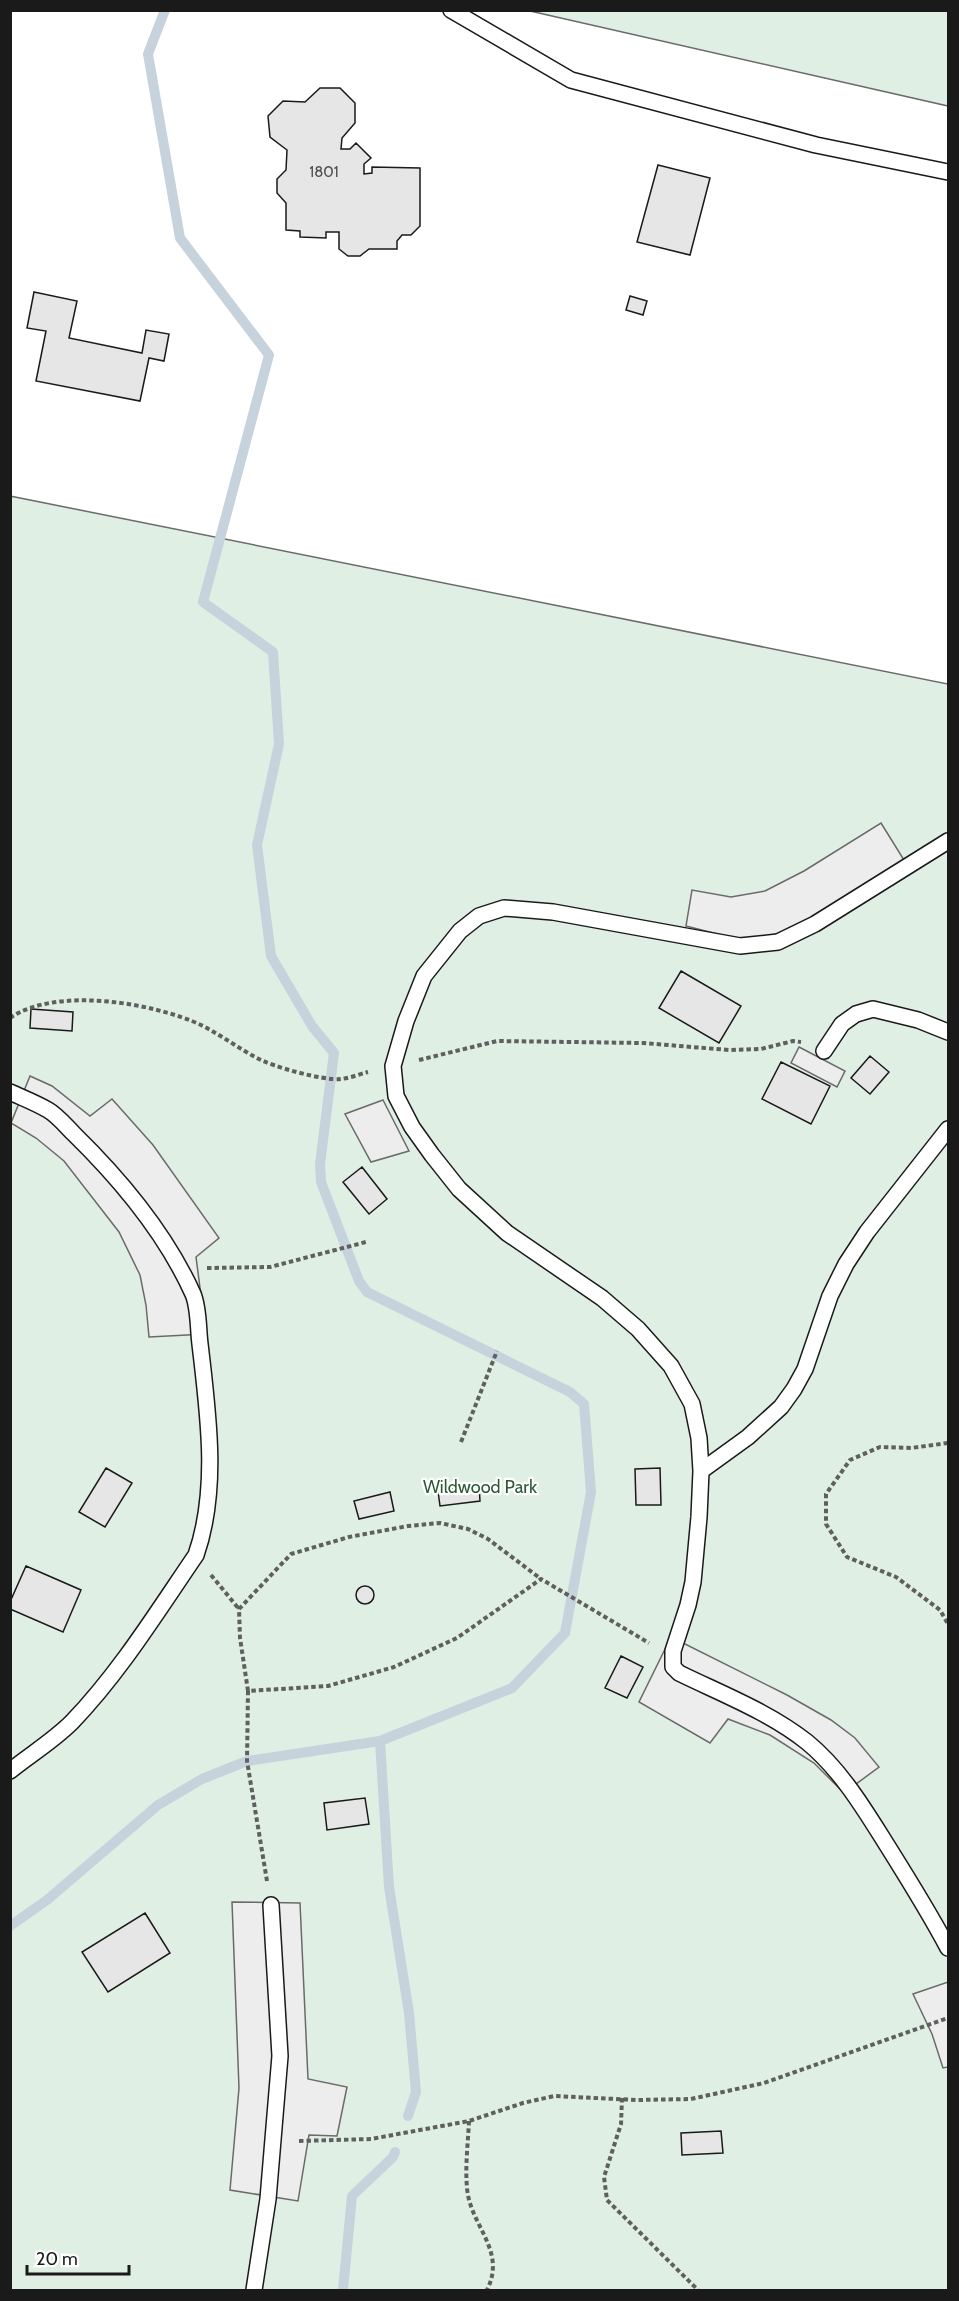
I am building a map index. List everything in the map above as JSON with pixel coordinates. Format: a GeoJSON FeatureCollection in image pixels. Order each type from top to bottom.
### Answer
{"type":"FeatureCollection","features":[{"type":"Feature","properties":{"kind":"lane"},"geometry":{"type":"LineString","coordinates":[[451,10],[571,80],[816,145],[948,172]]}},
{"type":"Feature","properties":{"kind":"lane"},"geometry":{"type":"LineString","coordinates":[[948,841],[816,924],[778,942],[740,946],[544,911],[504,908],[479,916],[460,931],[424,976],[406,1021],[393,1066],[396,1096],[412,1127],[459,1189],[507,1233],[602,1298],[638,1329],[671,1366],[692,1404],[699,1438],[701,1471],[693,1582],[672,1657],[673,1667],[679,1673],[781,1724],[828,1760],[862,1806],[927,1909],[948,1948]]}},
{"type":"Feature","properties":{"kind":"lane"},"geometry":{"type":"LineString","coordinates":[[827,1048],[842,1024],[856,1014],[873,1009],[918,1020],[948,1032]]}},
{"type":"Feature","properties":{"kind":"lane"},"geometry":{"type":"LineString","coordinates":[[10,1092],[49,1110],[96,1155],[157,1232],[179,1269],[194,1297],[206,1395],[210,1457],[204,1533],[196,1556],[103,1688],[70,1723],[43,1747],[10,1771]]}},
{"type":"Feature","properties":{"kind":"lane"},"geometry":{"type":"LineString","coordinates":[[701,1471],[748,1437],[781,1407],[805,1369],[830,1296],[846,1264],[867,1232],[948,1129]]}},
{"type":"Feature","properties":{"kind":"lane"},"geometry":{"type":"LineString","coordinates":[[254,2290],[268,2199],[280,2056],[271,1905]]}},
{"type":"Feature","properties":{"kind":"path"},"geometry":{"type":"LineString","coordinates":[[10,1018],[29,1007],[78,999],[161,1010],[201,1025],[260,1060],[308,1074],[340,1079]]}},
{"type":"Feature","properties":{"kind":"path"},"geometry":{"type":"LineString","coordinates":[[393,1066],[497,1041],[643,1043],[729,1050],[761,1049],[793,1041],[827,1048]]}},
{"type":"Feature","properties":{"kind":"path"},"geometry":{"type":"LineString","coordinates":[[179,1269],[270,1267],[366,1242]]}},
{"type":"Feature","properties":{"kind":"path"},"geometry":{"type":"LineString","coordinates":[[461,1442],[497,1351]]}},
{"type":"Feature","properties":{"kind":"path"},"geometry":{"type":"LineString","coordinates":[[948,1443],[911,1448],[880,1447],[850,1460],[826,1494],[826,1524],[847,1557],[896,1577],[940,1610],[948,1624]]}},
{"type":"Feature","properties":{"kind":"path"},"geometry":{"type":"LineString","coordinates":[[239,1609],[291,1554],[349,1537],[408,1526],[440,1523],[468,1529],[488,1539],[541,1579],[672,1657]]}},
{"type":"Feature","properties":{"kind":"path"},"geometry":{"type":"LineString","coordinates":[[196,1556],[239,1609],[240,1638],[248,1691],[247,1761],[271,1905]]}},
{"type":"Feature","properties":{"kind":"path"},"geometry":{"type":"LineString","coordinates":[[248,1691],[328,1686],[394,1666],[457,1638],[541,1579]]}},
{"type":"Feature","properties":{"kind":"path"},"geometry":{"type":"LineString","coordinates":[[273,2142],[370,2139],[469,2121],[523,2103],[555,2096],[691,2098],[764,2083],[948,2018]]}},
{"type":"Feature","properties":{"kind":"path"},"geometry":{"type":"LineString","coordinates":[[622,2098],[621,2124],[604,2177],[607,2200],[698,2290]]}},
{"type":"Feature","properties":{"kind":"path"},"geometry":{"type":"LineString","coordinates":[[469,2121],[467,2187],[469,2201],[491,2248],[494,2267],[487,2290]]}},
{"type":"Feature","properties":{"kind":"green space"},"geometry":{"type":"Polygon","coordinates":[[[530,11],[948,11],[948,106],[530,11]]]}},
{"type":"Feature","properties":{"kind":"green space","name":"Wildwood Park"},"geometry":{"type":"Polygon","coordinates":[[[10,496],[948,684],[948,2290],[11,2290],[10,496]]]}},
{"type":"Feature","properties":{"kind":"shaded area"},"geometry":{"type":"Polygon","coordinates":[[[881,823],[904,860],[796,928],[759,939],[733,938],[686,926],[692,890],[731,897],[765,891],[804,871],[881,823]]]}},
{"type":"Feature","properties":{"kind":"shaded area"},"geometry":{"type":"Polygon","coordinates":[[[799,1047],[845,1071],[837,1087],[791,1063],[799,1047]]]}},
{"type":"Feature","properties":{"kind":"shaded area"},"geometry":{"type":"Polygon","coordinates":[[[30,1076],[52,1086],[90,1116],[112,1099],[153,1145],[219,1238],[196,1257],[206,1334],[149,1337],[140,1275],[119,1232],[64,1161],[36,1138],[11,1123],[30,1076]]]}},
{"type":"Feature","properties":{"kind":"shaded area"},"geometry":{"type":"Polygon","coordinates":[[[383,1100],[409,1151],[371,1162],[345,1114],[383,1100]]]}},
{"type":"Feature","properties":{"kind":"shaded area"},"geometry":{"type":"Polygon","coordinates":[[[671,1637],[787,1695],[831,1720],[855,1738],[879,1767],[844,1793],[814,1763],[770,1735],[728,1719],[710,1743],[639,1702],[671,1637]]]}},
{"type":"Feature","properties":{"kind":"shaded area"},"geometry":{"type":"Polygon","coordinates":[[[232,1902],[300,1903],[308,2079],[347,2087],[337,2136],[309,2135],[298,2201],[230,2190],[239,2088],[232,1902]]]}},
{"type":"Feature","properties":{"kind":"shaded area"},"geometry":{"type":"Polygon","coordinates":[[[948,1982],[948,2067],[943,2068],[932,2034],[913,1994],[948,1982]]]}},
{"type":"Feature","properties":{"kind":"building"},"geometry":{"type":"Polygon","coordinates":[[[320,88],[340,88],[355,103],[355,123],[342,138],[341,149],[350,149],[356,143],[371,158],[364,164],[364,174],[372,173],[372,167],[420,168],[420,226],[411,235],[402,235],[397,241],[397,249],[369,249],[360,256],[348,256],[339,249],[339,232],[326,232],[326,238],[300,237],[300,231],[286,230],[286,203],[277,193],[277,179],[286,170],[287,150],[270,137],[268,116],[283,101],[305,102],[320,88]]]}},
{"type":"Feature","properties":{"kind":"building"},"geometry":{"type":"Polygon","coordinates":[[[658,165],[710,178],[690,255],[637,242],[658,165]]]}},
{"type":"Feature","properties":{"kind":"building"},"geometry":{"type":"Polygon","coordinates":[[[34,292],[77,301],[69,338],[142,353],[146,330],[169,334],[164,361],[149,358],[140,401],[36,381],[46,331],[27,328],[34,292]]]}},
{"type":"Feature","properties":{"kind":"building"},"geometry":{"type":"Polygon","coordinates":[[[630,296],[647,301],[643,315],[626,310],[630,296]]]}},
{"type":"Feature","properties":{"kind":"building"},"geometry":{"type":"Polygon","coordinates":[[[681,971],[741,1006],[719,1043],[659,1008],[681,971]]]}},
{"type":"Feature","properties":{"kind":"building"},"geometry":{"type":"Polygon","coordinates":[[[31,1009],[73,1012],[72,1031],[30,1028],[31,1009]]]}},
{"type":"Feature","properties":{"kind":"building"},"geometry":{"type":"Polygon","coordinates":[[[870,1056],[889,1072],[870,1094],[851,1078],[870,1056]]]}},
{"type":"Feature","properties":{"kind":"building"},"geometry":{"type":"Polygon","coordinates":[[[781,1062],[830,1086],[811,1124],[762,1099],[781,1062]]]}},
{"type":"Feature","properties":{"kind":"building"},"geometry":{"type":"Polygon","coordinates":[[[362,1167],[387,1199],[369,1214],[343,1182],[362,1167]]]}},
{"type":"Feature","properties":{"kind":"building"},"geometry":{"type":"Polygon","coordinates":[[[106,1468],[132,1483],[105,1527],[79,1512],[106,1468]]]}},
{"type":"Feature","properties":{"kind":"building"},"geometry":{"type":"Polygon","coordinates":[[[660,1468],[661,1505],[636,1505],[635,1469],[660,1468]]]}},
{"type":"Feature","properties":{"kind":"building"},"geometry":{"type":"Polygon","coordinates":[[[479,1486],[480,1501],[440,1506],[438,1491],[479,1486]]]}},
{"type":"Feature","properties":{"kind":"building"},"geometry":{"type":"Polygon","coordinates":[[[390,1492],[394,1511],[359,1519],[354,1501],[390,1492]]]}},
{"type":"Feature","properties":{"kind":"building"},"geometry":{"type":"Polygon","coordinates":[[[26,1566],[81,1590],[63,1632],[10,1609],[10,1602],[26,1566]]]}},
{"type":"Feature","properties":{"kind":"building"},"geometry":{"type":"Polygon","coordinates":[[[365,1586],[371,1589],[374,1595],[371,1601],[365,1604],[359,1601],[356,1595],[359,1589],[365,1586]]]}},
{"type":"Feature","properties":{"kind":"building"},"geometry":{"type":"Polygon","coordinates":[[[621,1656],[643,1667],[627,1698],[605,1688],[621,1656]]]}},
{"type":"Feature","properties":{"kind":"building"},"geometry":{"type":"Polygon","coordinates":[[[365,1798],[369,1824],[327,1830],[324,1803],[365,1798]]]}},
{"type":"Feature","properties":{"kind":"building"},"geometry":{"type":"Polygon","coordinates":[[[145,1913],[170,1953],[108,1992],[82,1952],[145,1913]]]}},
{"type":"Feature","properties":{"kind":"building"},"geometry":{"type":"Polygon","coordinates":[[[721,2131],[723,2153],[682,2155],[681,2133],[721,2131]]]}},
{"type":"Feature","properties":{"kind":"waterway"},"geometry":{"type":"LineString","coordinates":[[165,10],[148,54],[180,238],[269,355],[203,602],[273,652],[279,744],[257,845],[271,956],[312,1026],[334,1053],[320,1164],[321,1182],[359,1281],[367,1292],[570,1392],[584,1404],[591,1492],[565,1633],[512,1688],[380,1741],[389,1887],[409,2013],[416,2092],[408,2116]]}},
{"type":"Feature","properties":{"kind":"waterway"},"geometry":{"type":"LineString","coordinates":[[10,1926],[47,1900],[158,1805],[202,1779],[247,1761],[380,1741]]}},
{"type":"Feature","properties":{"kind":"waterway"},"geometry":{"type":"LineString","coordinates":[[343,2290],[352,2196],[393,2157],[395,2152]]}}]}
